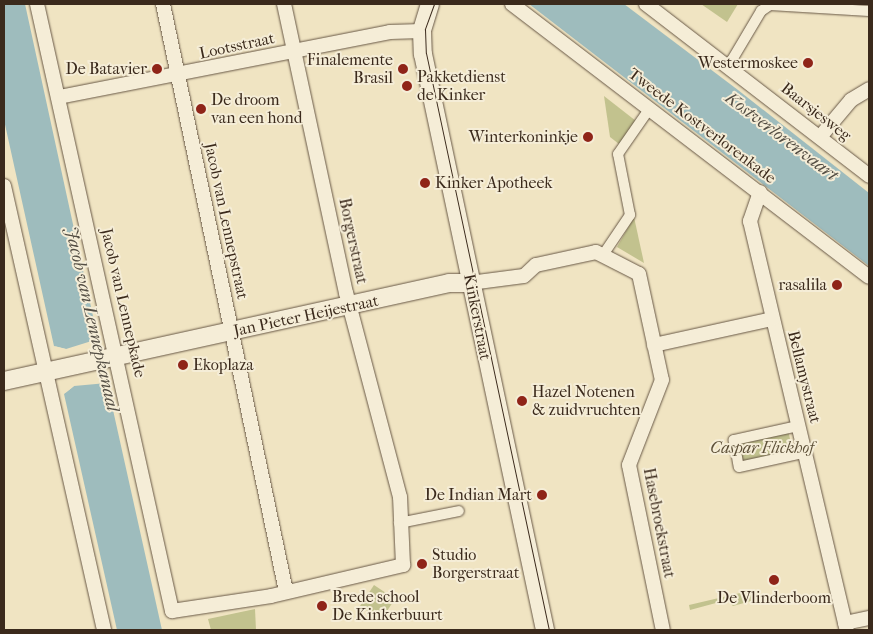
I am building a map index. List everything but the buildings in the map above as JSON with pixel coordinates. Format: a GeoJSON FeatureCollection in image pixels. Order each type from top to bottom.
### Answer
{"type":"FeatureCollection","features":[{"type":"Feature","properties":{"kind":"street","name":"Jacob van Lennepkade"},"geometry":{"type":"LineString","coordinates":[[37,4],[58,98],[110,359],[172,611],[286,591]]}},
{"type":"Feature","properties":{"kind":"street","name":"Jacob van Lennepstraat"},"geometry":{"type":"LineString","coordinates":[[163,4],[286,591]]}},
{"type":"Feature","properties":{"kind":"street","name":"Borgerstraat"},"geometry":{"type":"LineString","coordinates":[[284,4],[352,307],[400,497],[399,523],[402,568],[286,591]]}},
{"type":"Feature","properties":{"kind":"street","name":"Kinkerstraat"},"geometry":{"type":"LineString","coordinates":[[430,4],[422,31],[470,283],[545,630]]}},
{"type":"Feature","properties":{"kind":"street","name":"Tweede Kostverlorenkade"},"geometry":{"type":"LineString","coordinates":[[512,4],[869,277]]}},
{"type":"Feature","properties":{"kind":"street","name":"Baarsjesweg"},"geometry":{"type":"LineString","coordinates":[[646,4],[728,65],[869,176]]}},
{"type":"Feature","properties":{"kind":"street"},"geometry":{"type":"LineString","coordinates":[[728,65],[761,11],[770,5],[869,11]]}},
{"type":"Feature","properties":{"kind":"street","name":"Lootsstraat"},"geometry":{"type":"LineString","coordinates":[[58,98],[178,76],[400,30],[422,31]]}},
{"type":"Feature","properties":{"kind":"street"},"geometry":{"type":"LineString","coordinates":[[820,138],[851,100],[869,90]]}},
{"type":"Feature","properties":{"kind":"street"},"geometry":{"type":"LineString","coordinates":[[605,252],[630,215],[618,154],[650,108]]}},
{"type":"Feature","properties":{"kind":"street"},"geometry":{"type":"LineString","coordinates":[[4,186],[52,370],[104,630]]}},
{"type":"Feature","properties":{"kind":"street","name":"Bellamystraat"},"geometry":{"type":"LineString","coordinates":[[760,192],[750,221],[846,626]]}},
{"type":"Feature","properties":{"kind":"street","name":"Jan Pieter Heijestraat"},"geometry":{"type":"LineString","coordinates":[[4,381],[352,307],[449,283],[470,283],[524,276],[536,265],[605,252]]}},
{"type":"Feature","properties":{"kind":"street","name":"Hasebroekstraat"},"geometry":{"type":"LineString","coordinates":[[605,252],[639,274],[662,380],[628,465],[663,630]]}},
{"type":"Feature","properties":{"kind":"street"},"geometry":{"type":"LineString","coordinates":[[654,345],[772,318]]}},
{"type":"Feature","properties":{"kind":"street"},"geometry":{"type":"LineString","coordinates":[[798,426],[734,440],[739,467],[804,453]]}},
{"type":"Feature","properties":{"kind":"street"},"geometry":{"type":"LineString","coordinates":[[399,523],[459,511]]}},
{"type":"Feature","properties":{"kind":"street"},"geometry":{"type":"LineString","coordinates":[[846,626],[869,618]]}},
{"type":"Feature","properties":{"kind":"green space"},"geometry":{"type":"Polygon","coordinates":[[[701,4],[738,4],[727,22],[701,4]]]}},
{"type":"Feature","properties":{"kind":"green space"},"geometry":{"type":"Polygon","coordinates":[[[604,96],[636,121],[619,144],[610,137],[604,96]]]}},
{"type":"Feature","properties":{"kind":"green space"},"geometry":{"type":"Polygon","coordinates":[[[634,217],[644,263],[617,247],[634,217]]]}},
{"type":"Feature","properties":{"kind":"green space","name":"Caspar Flickhof"},"geometry":{"type":"Polygon","coordinates":[[[787,425],[794,458],[738,470],[731,438],[787,425]]]}},
{"type":"Feature","properties":{"kind":"green space"},"geometry":{"type":"Polygon","coordinates":[[[374,585],[395,599],[381,620],[360,606],[374,585]]]}},
{"type":"Feature","properties":{"kind":"green space"},"geometry":{"type":"Polygon","coordinates":[[[753,590],[755,600],[733,606],[727,600],[690,610],[689,605],[753,590]]]}},
{"type":"Feature","properties":{"kind":"green space"},"geometry":{"type":"Polygon","coordinates":[[[255,609],[256,630],[211,630],[208,619],[255,609]]]}},
{"type":"Feature","properties":{"kind":"water","name":"Jacob van Lennepkanaal"},"geometry":{"type":"Polygon","coordinates":[[[4,4],[25,4],[98,339],[91,343],[99,380],[107,383],[162,630],[117,630],[64,394],[74,386],[66,349],[54,346],[4,120],[4,4]]]}},
{"type":"Feature","properties":{"kind":"water","name":"Kostverlorenvaart"},"geometry":{"type":"Polygon","coordinates":[[[529,4],[624,4],[738,90],[869,193],[869,266],[529,4]]]}},
{"type":"Feature","properties":{"kind":"pier"},"geometry":{"type":"Polygon","coordinates":[[[98,339],[94,344],[101,378],[107,383],[74,386],[64,394],[72,385],[64,351],[54,346],[66,349],[98,339]]]}},
{"type":"Feature","properties":{"kind":"tram line"},"geometry":{"type":"LineString","coordinates":[[434,4],[425,29],[426,53],[549,630]]}},
{"type":"Feature","properties":{"kind":"place","name":"Westermoskee"},"geometry":{"type":"Point","coordinates":[808,63]}},
{"type":"Feature","properties":{"kind":"place","name":"De Batavier"},"geometry":{"type":"Point","coordinates":[157,69]}},
{"type":"Feature","properties":{"kind":"place","name":"Finalemente Brasil"},"geometry":{"type":"Point","coordinates":[403,69]}},
{"type":"Feature","properties":{"kind":"place","name":"Pakketdienst de Kinker"},"geometry":{"type":"Point","coordinates":[407,86]}},
{"type":"Feature","properties":{"kind":"place","name":"De droom van een hond"},"geometry":{"type":"Point","coordinates":[201,109]}},
{"type":"Feature","properties":{"kind":"place","name":"Winterkoninkje"},"geometry":{"type":"Point","coordinates":[588,137]}},
{"type":"Feature","properties":{"kind":"place","name":"Kinker Apotheek"},"geometry":{"type":"Point","coordinates":[425,183]}},
{"type":"Feature","properties":{"kind":"place","name":"rasalila"},"geometry":{"type":"Point","coordinates":[837,285]}},
{"type":"Feature","properties":{"kind":"place","name":"Ekoplaza"},"geometry":{"type":"Point","coordinates":[183,365]}},
{"type":"Feature","properties":{"kind":"place","name":"Hazel Notenen & zuidvruchten"},"geometry":{"type":"Point","coordinates":[522,401]}},
{"type":"Feature","properties":{"kind":"place","name":"De Indian Mart"},"geometry":{"type":"Point","coordinates":[542,495]}},
{"type":"Feature","properties":{"kind":"place","name":"Studio Borgerstraat"},"geometry":{"type":"Point","coordinates":[422,564]}},
{"type":"Feature","properties":{"kind":"place","name":"De Vlinderboom"},"geometry":{"type":"Point","coordinates":[774,580]}},
{"type":"Feature","properties":{"kind":"place","name":"Brede school De Kinkerbuurt"},"geometry":{"type":"Point","coordinates":[322,606]}}]}
